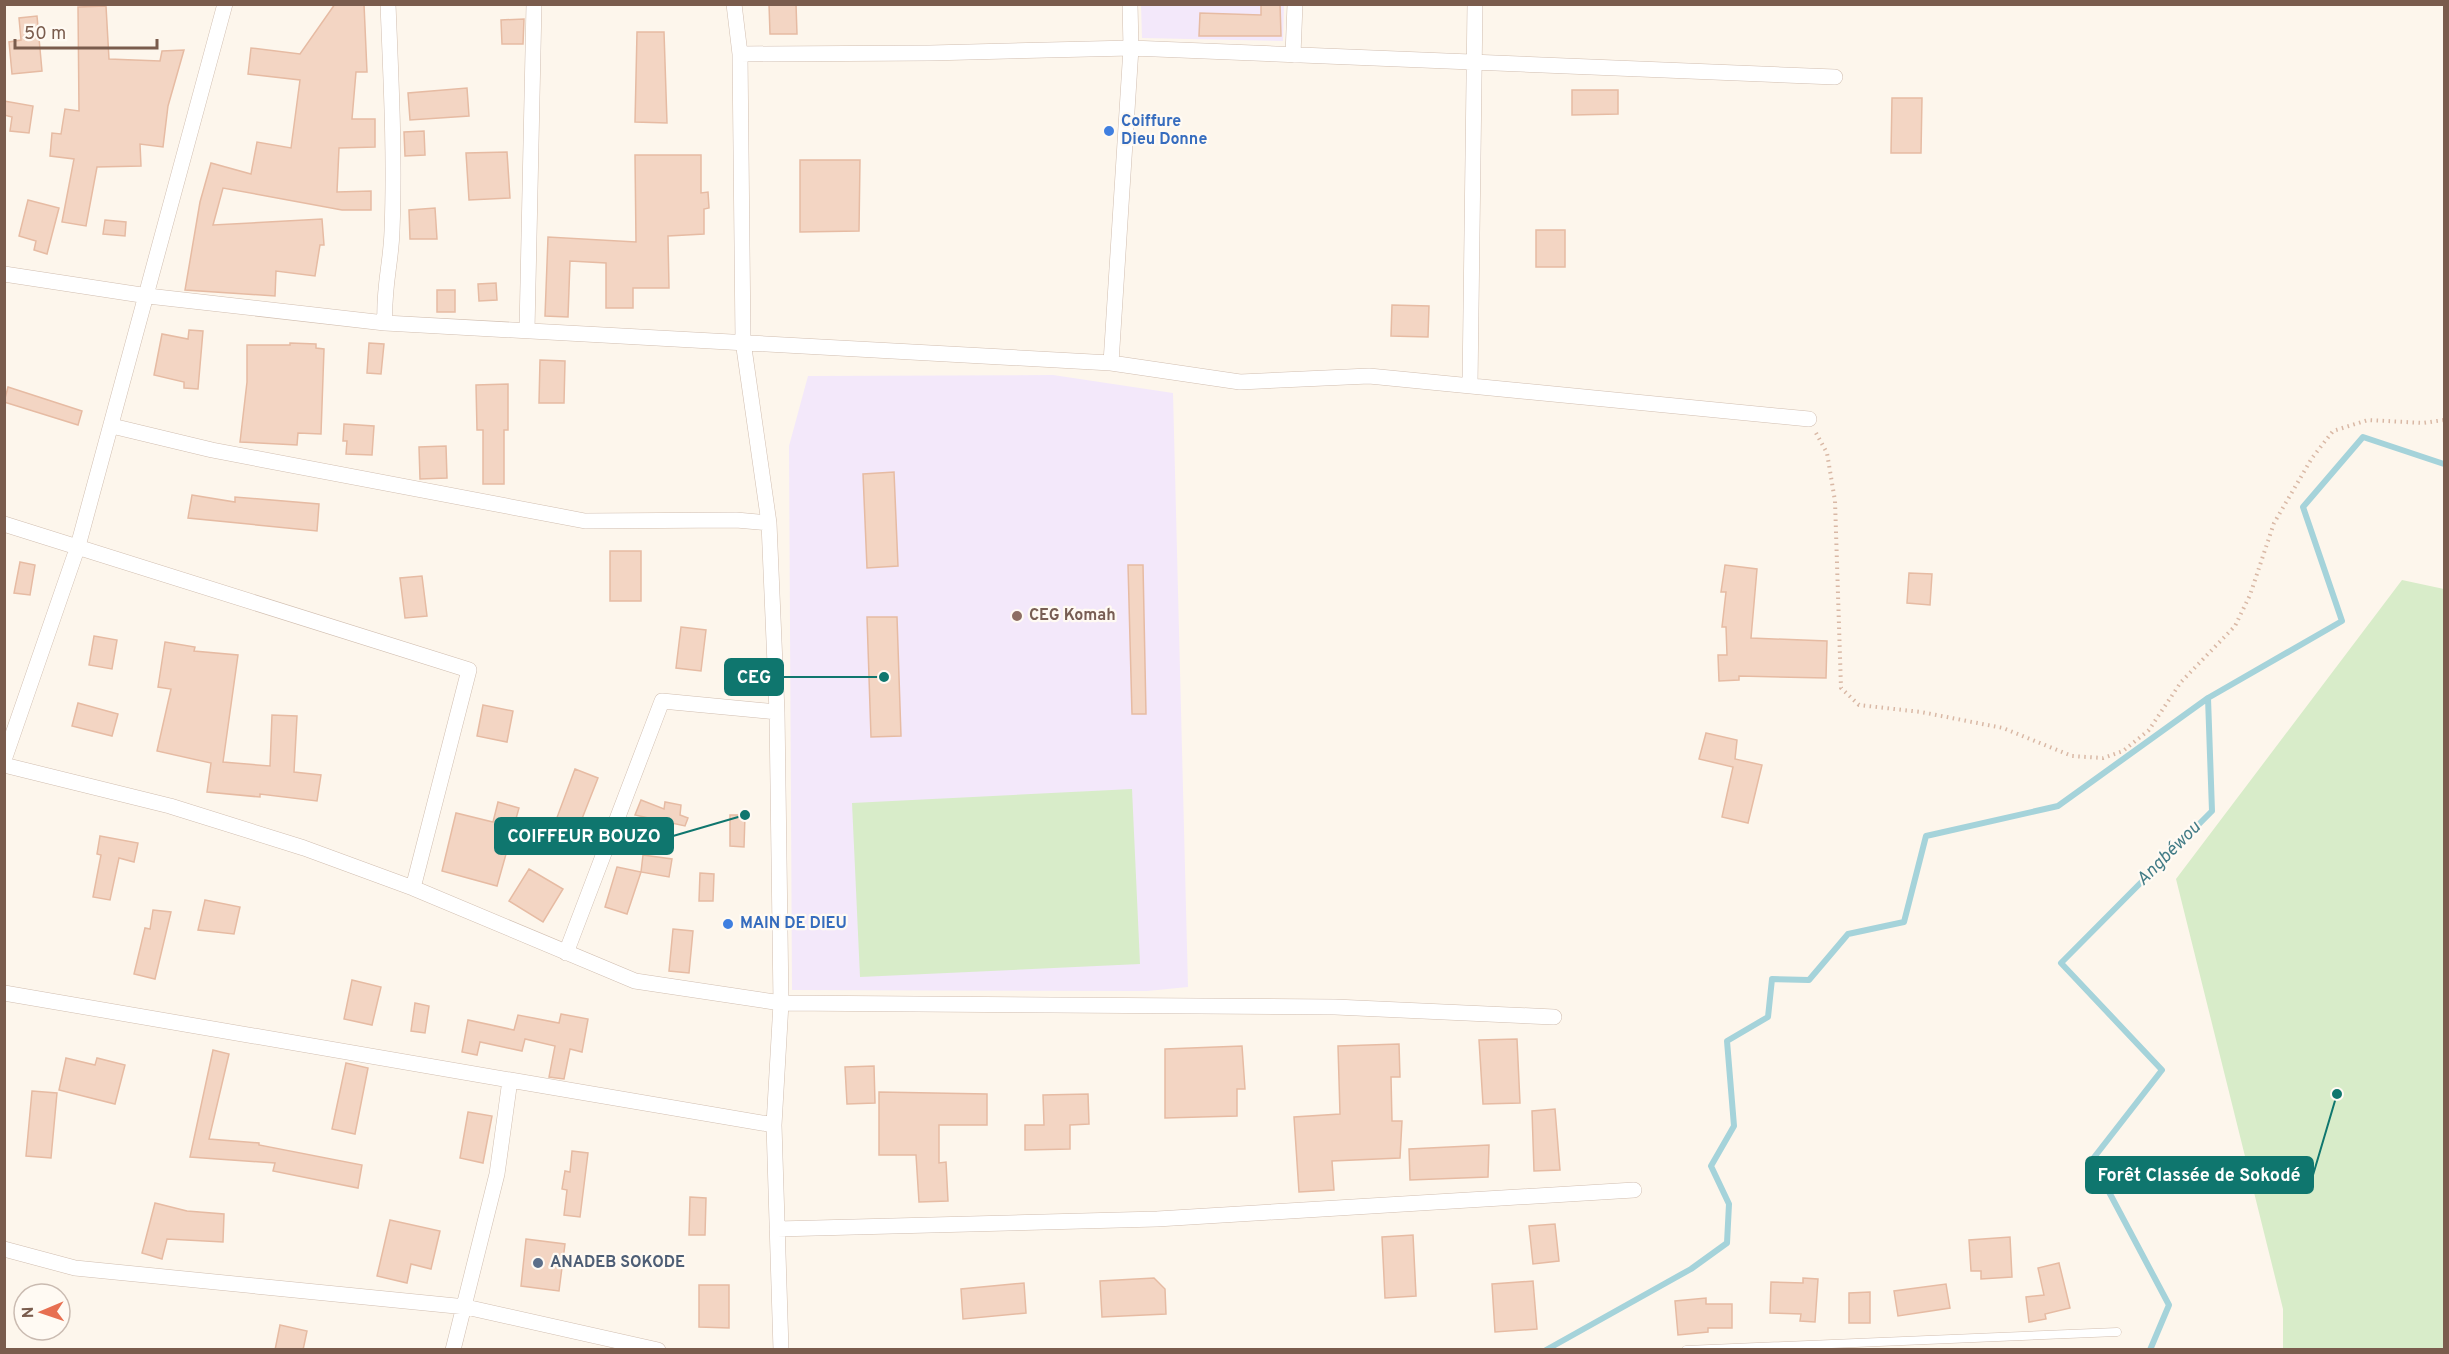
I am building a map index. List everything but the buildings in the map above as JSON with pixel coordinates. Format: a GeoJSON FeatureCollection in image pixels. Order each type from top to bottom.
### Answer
{"type":"FeatureCollection","features":[{"type":"Feature","properties":{"kind":"street"},"geometry":{"type":"LineString","coordinates":[[4,760],[78,546],[148,296],[225,4]]}},
{"type":"Feature","properties":{"kind":"street"},"geometry":{"type":"LineString","coordinates":[[386,323],[384,295],[393,234],[393,131],[388,4]]}},
{"type":"Feature","properties":{"kind":"street"},"geometry":{"type":"LineString","coordinates":[[527,330],[534,4]]}},
{"type":"Feature","properties":{"kind":"street"},"geometry":{"type":"LineString","coordinates":[[734,4],[740,54],[743,341],[770,523],[777,712],[782,1003],[774,1125],[781,1350]]}},
{"type":"Feature","properties":{"kind":"street"},"geometry":{"type":"LineString","coordinates":[[1111,363],[1131,48],[1130,4]]}},
{"type":"Feature","properties":{"kind":"street"},"geometry":{"type":"LineString","coordinates":[[1293,55],[1295,4]]}},
{"type":"Feature","properties":{"kind":"street"},"geometry":{"type":"LineString","coordinates":[[1470,386],[1475,4]]}},
{"type":"Feature","properties":{"kind":"street"},"geometry":{"type":"LineString","coordinates":[[740,54],[930,53],[1131,48],[1835,77]]}},
{"type":"Feature","properties":{"kind":"street"},"geometry":{"type":"LineString","coordinates":[[4,274],[148,296],[386,323],[1111,363],[1240,382],[1369,376],[1809,419]]}},
{"type":"Feature","properties":{"kind":"street"},"geometry":{"type":"LineString","coordinates":[[112,426],[212,450],[585,521],[736,520],[770,523]]}},
{"type":"Feature","properties":{"kind":"street"},"geometry":{"type":"LineString","coordinates":[[4,524],[469,670],[413,888]]}},
{"type":"Feature","properties":{"kind":"street"},"geometry":{"type":"LineString","coordinates":[[566,953],[662,701],[777,712]]}},
{"type":"Feature","properties":{"kind":"street"},"geometry":{"type":"LineString","coordinates":[[4,765],[170,806],[304,848],[413,888],[635,981],[782,1003],[1335,1007],[1554,1017]]}},
{"type":"Feature","properties":{"kind":"street"},"geometry":{"type":"LineString","coordinates":[[4,993],[774,1125]]}},
{"type":"Feature","properties":{"kind":"street"},"geometry":{"type":"LineString","coordinates":[[453,1350],[466,1307],[497,1174],[510,1080]]}},
{"type":"Feature","properties":{"kind":"street"},"geometry":{"type":"LineString","coordinates":[[777,1229],[1157,1219],[1634,1190]]}},
{"type":"Feature","properties":{"kind":"street"},"geometry":{"type":"LineString","coordinates":[[4,1250],[75,1268],[466,1307],[657,1350]]}},
{"type":"Feature","properties":{"kind":"lane"},"geometry":{"type":"LineString","coordinates":[[1686,1350],[2117,1332]]}},
{"type":"Feature","properties":{"kind":"path"},"geometry":{"type":"LineString","coordinates":[[1809,419],[1827,453],[1835,501],[1841,688],[1859,705],[1921,712],[2003,728],[2072,756],[2103,758],[2123,751],[2149,730],[2181,682],[2235,626],[2250,595],[2274,523],[2312,458],[2333,431],[2368,420],[2422,423],[2445,420]]}},
{"type":"Feature","properties":{"kind":"shaded area"},"geometry":{"type":"Polygon","coordinates":[[[1141,5],[1284,5],[1283,41],[1142,38],[1141,5]]]}},
{"type":"Feature","properties":{"kind":"shaded area","name":"CEG Komah"},"geometry":{"type":"Polygon","coordinates":[[[1053,375],[1173,393],[1188,987],[1147,991],[792,990],[789,446],[808,376],[1053,375]]]}},
{"type":"Feature","properties":{"kind":"green space"},"geometry":{"type":"Polygon","coordinates":[[[2402,580],[2444,589],[2444,1349],[2283,1349],[2283,1309],[2176,879],[2402,580]]]}},
{"type":"Feature","properties":{"kind":"green space"},"geometry":{"type":"Polygon","coordinates":[[[1132,789],[1140,964],[860,977],[852,803],[1132,789]]]}},
{"type":"Feature","properties":{"kind":"waterway","name":"Angbéwou"},"geometry":{"type":"LineString","coordinates":[[2150,1350],[2169,1305],[2092,1160],[2162,1070],[2061,963],[2212,811],[2208,698],[2342,621],[2303,507],[2363,437],[2444,464]]}},
{"type":"Feature","properties":{"kind":"waterway"},"geometry":{"type":"LineString","coordinates":[[1546,1350],[1691,1269],[1727,1243],[1729,1204],[1711,1166],[1734,1126],[1727,1041],[1768,1017],[1772,979],[1809,980],[1848,934],[1904,922],[1926,836],[2058,806],[2208,698]]}},
{"type":"Feature","properties":{"kind":"place","name":"Coiffure Dieu Donne"},"geometry":{"type":"Point","coordinates":[1109,131]}},
{"type":"Feature","properties":{"kind":"place","name":"CEG Komah"},"geometry":{"type":"Point","coordinates":[1017,616]}},
{"type":"Feature","properties":{"kind":"place","name":"CEG"},"geometry":{"type":"Point","coordinates":[884,677]}},
{"type":"Feature","properties":{"kind":"place","name":"COIFFEUR BOUZO"},"geometry":{"type":"Point","coordinates":[745,815]}},
{"type":"Feature","properties":{"kind":"place","name":"MAIN DE DIEU"},"geometry":{"type":"Point","coordinates":[728,924]}},
{"type":"Feature","properties":{"kind":"place","name":"Forêt Classée de Sokodé"},"geometry":{"type":"Point","coordinates":[2337,1094]}},
{"type":"Feature","properties":{"kind":"place","name":"ANADEB SOKODE"},"geometry":{"type":"Point","coordinates":[538,1263]}}]}
